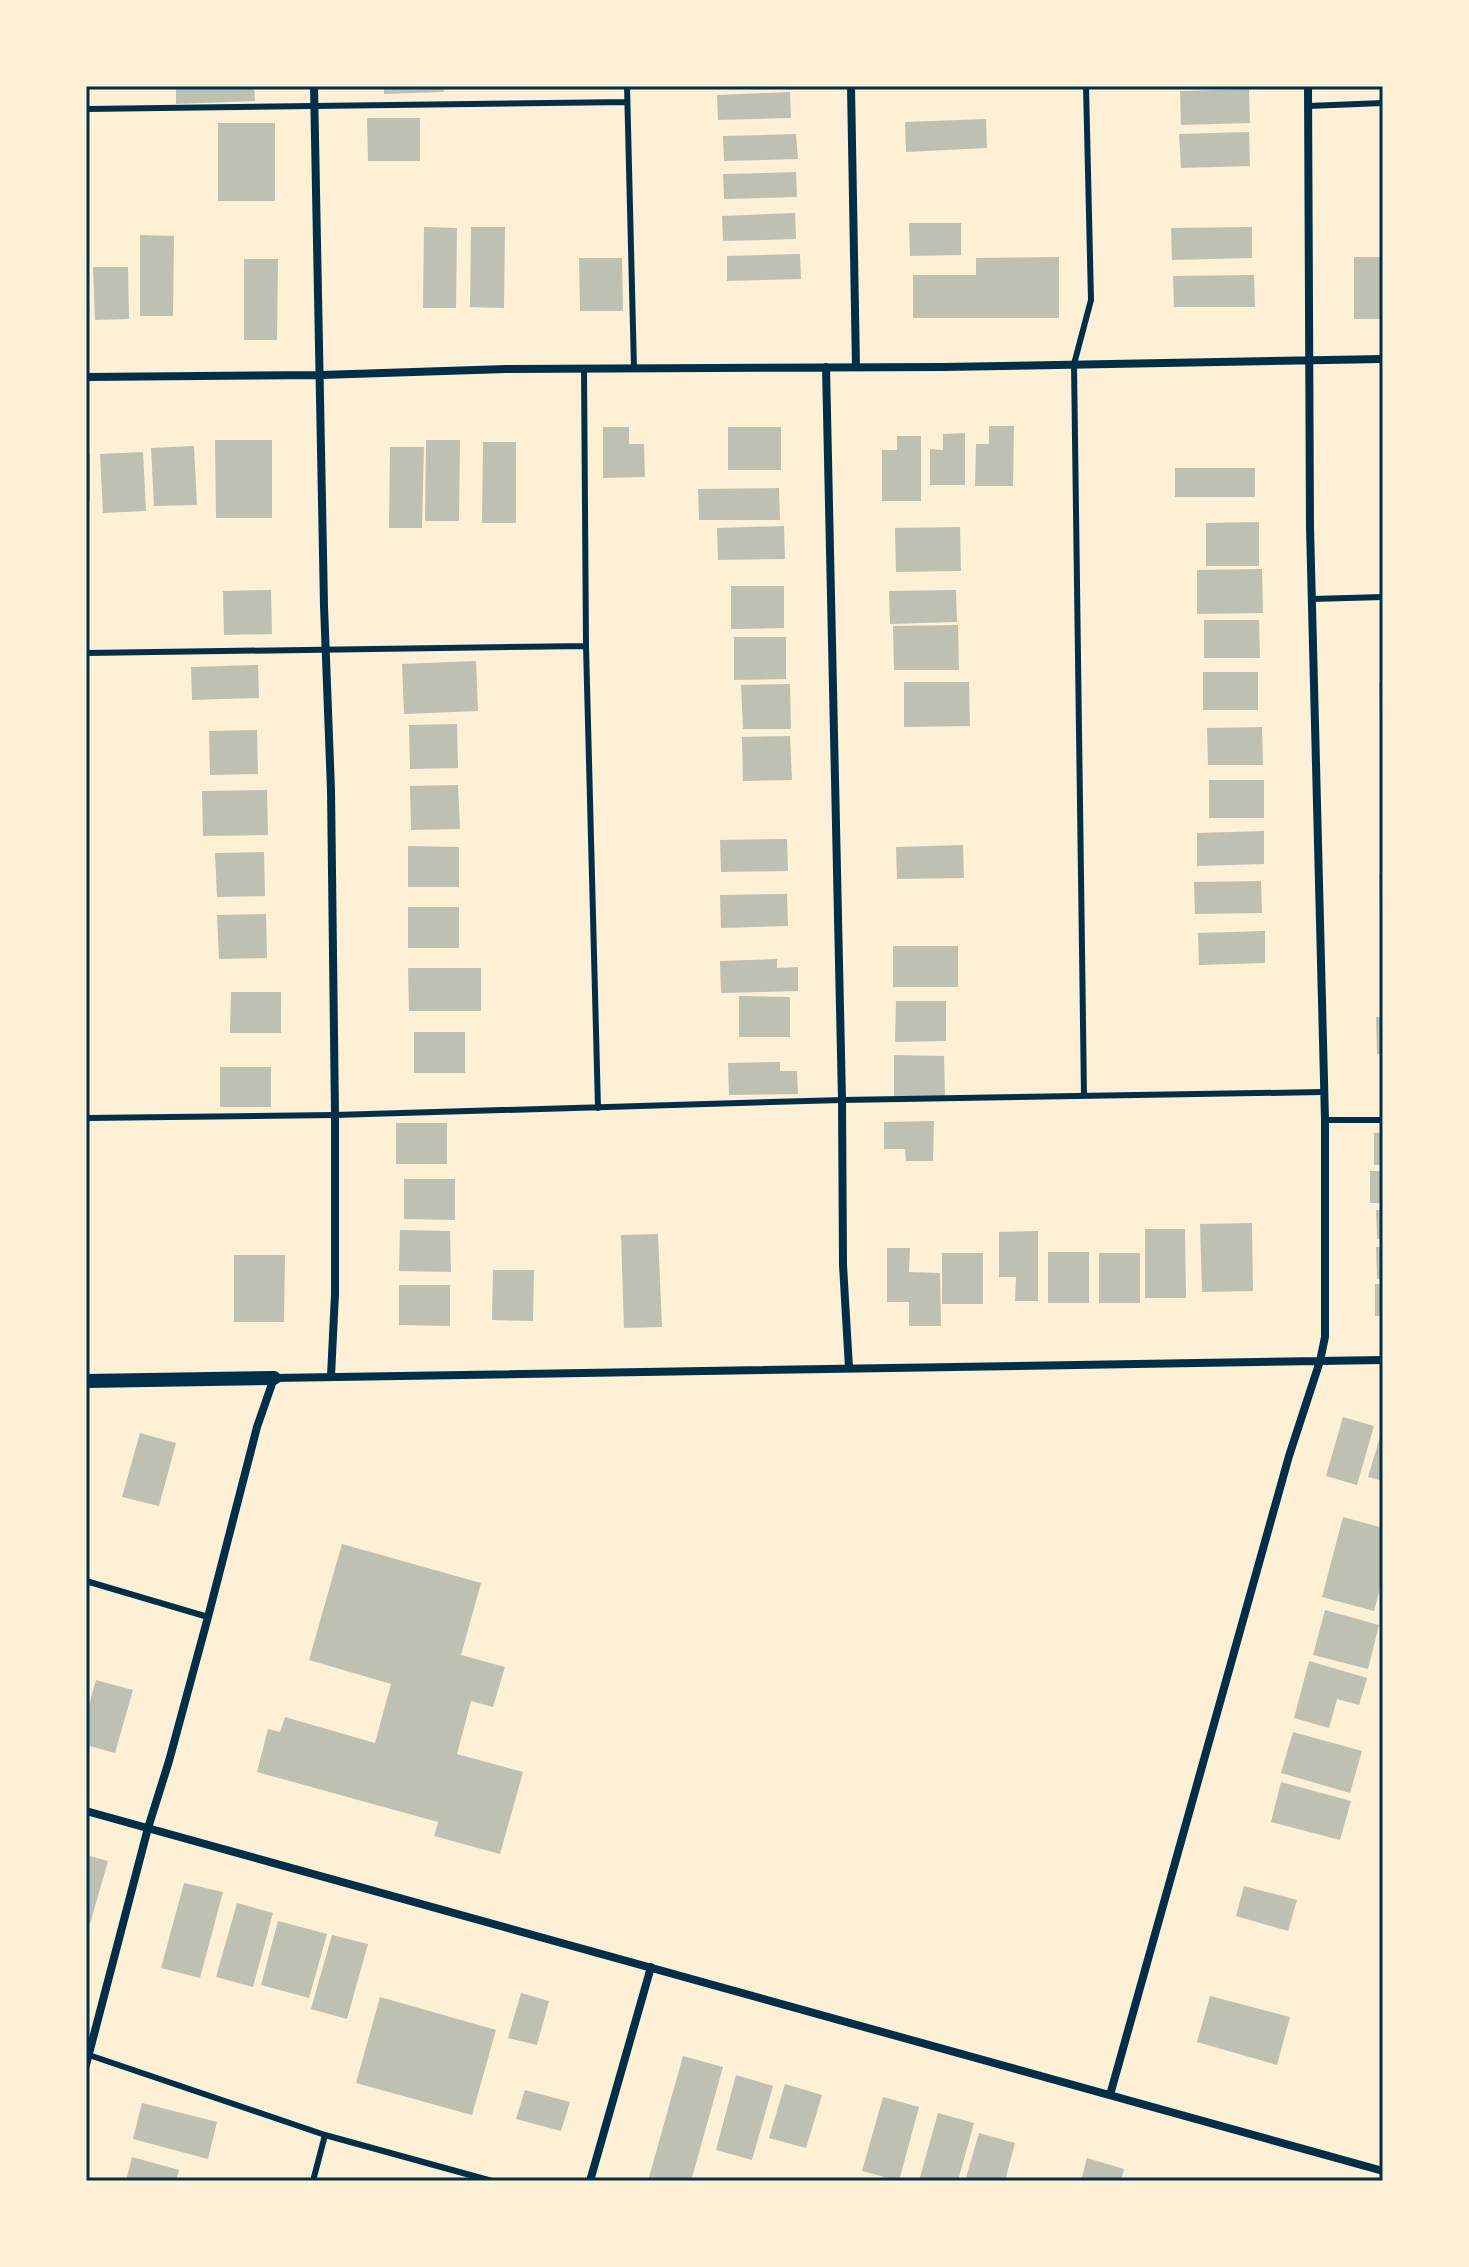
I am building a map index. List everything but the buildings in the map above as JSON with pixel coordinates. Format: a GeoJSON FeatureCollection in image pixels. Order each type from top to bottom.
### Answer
{"type":"FeatureCollection","features":[{"type":"Feature","properties":{"kind":"street"},"geometry":{"type":"LineString","coordinates":[[314,86],[325,650],[331,790],[335,1115],[335,1294],[331,1376]]}},
{"type":"Feature","properties":{"kind":"street"},"geometry":{"type":"LineString","coordinates":[[851,86],[856,367]]}},
{"type":"Feature","properties":{"kind":"street"},"geometry":{"type":"LineString","coordinates":[[1110,2095],[1325,1337],[1325,1120],[1312,599],[1308,86]]}},
{"type":"Feature","properties":{"kind":"street"},"geometry":{"type":"LineString","coordinates":[[86,377],[1383,359]]}},
{"type":"Feature","properties":{"kind":"street"},"geometry":{"type":"LineString","coordinates":[[826,367],[843,1265],[849,1368]]}},
{"type":"Feature","properties":{"kind":"street"},"geometry":{"type":"LineString","coordinates":[[86,1381],[1383,1360]]}},
{"type":"Feature","properties":{"kind":"street"},"geometry":{"type":"LineString","coordinates":[[86,2065],[257,1427],[274,1378]]}},
{"type":"Feature","properties":{"kind":"street"},"geometry":{"type":"LineString","coordinates":[[86,1811],[1383,2171]]}},
{"type":"Feature","properties":{"kind":"street"},"geometry":{"type":"LineString","coordinates":[[590,2181],[651,1967]]}},
{"type":"Feature","properties":{"kind":"lane"},"geometry":{"type":"LineString","coordinates":[[627,86],[634,369]]}},
{"type":"Feature","properties":{"kind":"lane"},"geometry":{"type":"LineString","coordinates":[[1084,1096],[1074,364],[1091,300],[1086,86]]}},
{"type":"Feature","properties":{"kind":"lane"},"geometry":{"type":"LineString","coordinates":[[86,109],[627,102]]}},
{"type":"Feature","properties":{"kind":"lane"},"geometry":{"type":"LineString","coordinates":[[1308,106],[1383,103]]}},
{"type":"Feature","properties":{"kind":"lane"},"geometry":{"type":"LineString","coordinates":[[584,369],[586,646],[598,1108]]}},
{"type":"Feature","properties":{"kind":"lane"},"geometry":{"type":"LineString","coordinates":[[1312,599],[1383,597]]}},
{"type":"Feature","properties":{"kind":"lane"},"geometry":{"type":"LineString","coordinates":[[86,653],[586,646]]}},
{"type":"Feature","properties":{"kind":"lane"},"geometry":{"type":"LineString","coordinates":[[86,1118],[1323,1092]]}},
{"type":"Feature","properties":{"kind":"lane"},"geometry":{"type":"LineString","coordinates":[[1325,1120],[1383,1120]]}},
{"type":"Feature","properties":{"kind":"lane"},"geometry":{"type":"LineString","coordinates":[[86,1581],[208,1617]]}},
{"type":"Feature","properties":{"kind":"lane"},"geometry":{"type":"LineString","coordinates":[[88,2054],[325,2135],[492,2181]]}},
{"type":"Feature","properties":{"kind":"lane"},"geometry":{"type":"LineString","coordinates":[[313,2181],[325,2135]]}}]}
